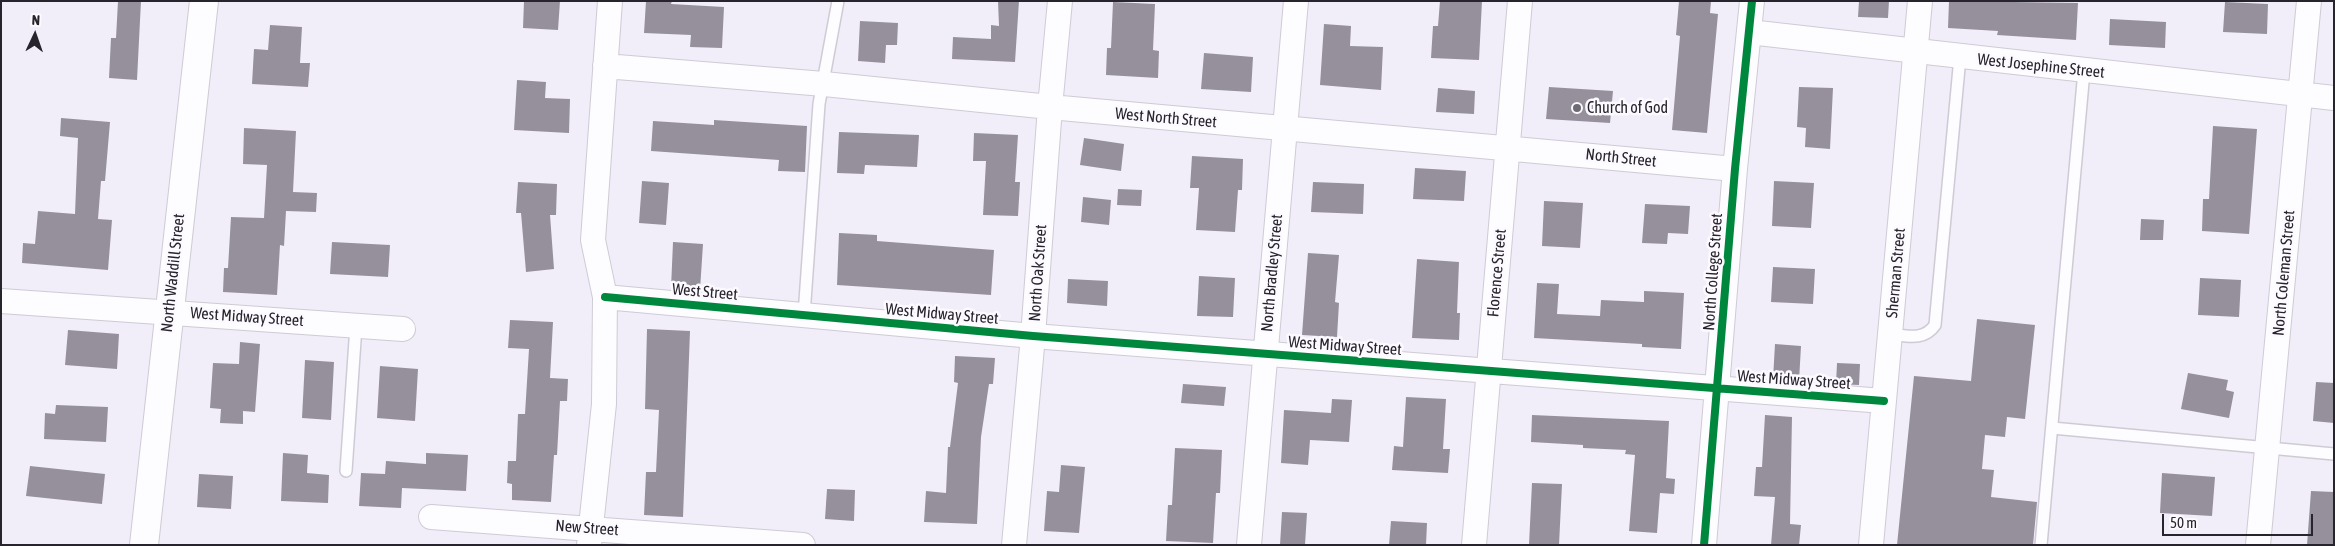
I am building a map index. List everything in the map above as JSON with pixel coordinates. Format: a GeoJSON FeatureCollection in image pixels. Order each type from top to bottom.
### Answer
{"type":"FeatureCollection","features":[{"type":"Feature","properties":{"kind":"street","name":"North Waddill Street"},"geometry":{"type":"LineString","coordinates":[[144,545],[204,1]]}},
{"type":"Feature","properties":{"kind":"street"},"geometry":{"type":"LineString","coordinates":[[590,536],[604,404],[604,297],[593,240],[610,1]]}},
{"type":"Feature","properties":{"kind":"street","name":"North Oak Street"},"geometry":{"type":"LineString","coordinates":[[1014,545],[1034,336],[1050,107],[1060,1]]}},
{"type":"Feature","properties":{"kind":"street","name":"North Bradley Street"},"geometry":{"type":"LineString","coordinates":[[1249,545],[1296,1]]}},
{"type":"Feature","properties":{"kind":"street","name":"Florence Street"},"geometry":{"type":"LineString","coordinates":[[1474,545],[1520,1]]}},
{"type":"Feature","properties":{"kind":"street","name":"North College Street"},"geometry":{"type":"LineString","coordinates":[[1704,545],[1735,169],[1752,1]]}},
{"type":"Feature","properties":{"kind":"street","name":"Sherman Street"},"geometry":{"type":"LineString","coordinates":[[1870,545],[1920,1]]}},
{"type":"Feature","properties":{"kind":"street","name":"North Coleman Street"},"geometry":{"type":"LineString","coordinates":[[2258,545],[2309,1]]}},
{"type":"Feature","properties":{"kind":"street","name":"West Josephine Street"},"geometry":{"type":"LineString","coordinates":[[1749,32],[1960,58],[2334,98]]}},
{"type":"Feature","properties":{"kind":"street"},"geometry":{"type":"LineString","coordinates":[[604,66],[824,84]]}},
{"type":"Feature","properties":{"kind":"street","name":"West North Street"},"geometry":{"type":"LineString","coordinates":[[824,84],[1050,107],[1507,147]]}},
{"type":"Feature","properties":{"kind":"street","name":"North Street"},"geometry":{"type":"LineString","coordinates":[[1507,147],[1735,169]]}},
{"type":"Feature","properties":{"kind":"street","name":"West Street"},"geometry":{"type":"LineString","coordinates":[[604,297],[804,315]]}},
{"type":"Feature","properties":{"kind":"street","name":"West Midway Street"},"geometry":{"type":"LineString","coordinates":[[1,301],[169,311],[403,329]]}},
{"type":"Feature","properties":{"kind":"street","name":"West Midway Street"},"geometry":{"type":"LineString","coordinates":[[804,315],[1034,336],[1884,401]]}},
{"type":"Feature","properties":{"kind":"street","name":"New Street"},"geometry":{"type":"LineString","coordinates":[[431,516],[590,536],[791,544]]}},
{"type":"Feature","properties":{"kind":"lane"},"geometry":{"type":"LineString","coordinates":[[804,315],[819,104],[838,1]]}},
{"type":"Feature","properties":{"kind":"lane"},"geometry":{"type":"LineString","coordinates":[[1890,334],[1922,336],[1930,333],[1935,325],[1960,58]]}},
{"type":"Feature","properties":{"kind":"lane"},"geometry":{"type":"LineString","coordinates":[[2041,545],[2084,71]]}},
{"type":"Feature","properties":{"kind":"lane"},"geometry":{"type":"LineString","coordinates":[[346,471],[356,326]]}},
{"type":"Feature","properties":{"kind":"lane"},"geometry":{"type":"LineString","coordinates":[[2052,428],[2334,454]]}},
{"type":"Feature","properties":{"kind":"building"},"geometry":{"type":"Polygon","coordinates":[[[118,1],[141,1],[137,80],[109,78],[111,38],[116,38],[118,1]]]}},
{"type":"Feature","properties":{"kind":"building"},"geometry":{"type":"Polygon","coordinates":[[[524,1],[560,1],[558,30],[523,28],[524,1]]]}},
{"type":"Feature","properties":{"kind":"building"},"geometry":{"type":"Polygon","coordinates":[[[646,1],[672,1],[671,4],[724,7],[722,48],[690,47],[691,35],[644,33],[646,1]]]}},
{"type":"Feature","properties":{"kind":"building"},"geometry":{"type":"Polygon","coordinates":[[[998,1],[1019,1],[1015,62],[952,59],[953,37],[991,39],[991,25],[999,26],[998,1]]]}},
{"type":"Feature","properties":{"kind":"building"},"geometry":{"type":"Polygon","coordinates":[[[1440,1],[1482,1],[1479,60],[1431,58],[1433,26],[1438,26],[1440,1]]]}},
{"type":"Feature","properties":{"kind":"building"},"geometry":{"type":"Polygon","coordinates":[[[1679,1],[1711,1],[1710,13],[1718,14],[1707,133],[1672,130],[1680,36],[1676,35],[1679,1]]]}},
{"type":"Feature","properties":{"kind":"building"},"geometry":{"type":"Polygon","coordinates":[[[1859,1],[1889,1],[1888,18],[1858,17],[1859,1]]]}},
{"type":"Feature","properties":{"kind":"building"},"geometry":{"type":"Polygon","coordinates":[[[1949,1],[2078,3],[2076,40],[1997,35],[1998,31],[1948,28],[1949,1]]]}},
{"type":"Feature","properties":{"kind":"building"},"geometry":{"type":"Polygon","coordinates":[[[1113,2],[1155,4],[1153,50],[1159,51],[1158,78],[1106,75],[1107,48],[1111,48],[1113,2]]]}},
{"type":"Feature","properties":{"kind":"building"},"geometry":{"type":"Polygon","coordinates":[[[2225,2],[2268,4],[2267,34],[2223,32],[2225,2]]]}},
{"type":"Feature","properties":{"kind":"building"},"geometry":{"type":"Polygon","coordinates":[[[2110,19],[2166,22],[2165,48],[2109,45],[2110,19]]]}},
{"type":"Feature","properties":{"kind":"building"},"geometry":{"type":"Polygon","coordinates":[[[860,21],[898,23],[897,45],[886,45],[885,63],[858,61],[860,21]]]}},
{"type":"Feature","properties":{"kind":"building"},"geometry":{"type":"Polygon","coordinates":[[[1324,24],[1351,26],[1350,46],[1383,47],[1381,90],[1320,85],[1324,24]]]}},
{"type":"Feature","properties":{"kind":"building"},"geometry":{"type":"Polygon","coordinates":[[[270,25],[302,27],[300,63],[310,63],[308,87],[252,84],[254,49],[268,50],[270,25]]]}},
{"type":"Feature","properties":{"kind":"building"},"geometry":{"type":"Polygon","coordinates":[[[1204,53],[1253,57],[1251,92],[1201,89],[1204,53]]]}},
{"type":"Feature","properties":{"kind":"building"},"geometry":{"type":"Polygon","coordinates":[[[517,80],[546,82],[545,98],[570,99],[569,133],[514,130],[517,80]]]}},
{"type":"Feature","properties":{"kind":"building","name":"Church of God"},"geometry":{"type":"Polygon","coordinates":[[[1549,87],[1613,91],[1610,123],[1546,119],[1549,87]]]}},
{"type":"Feature","properties":{"kind":"building"},"geometry":{"type":"Polygon","coordinates":[[[1799,87],[1833,88],[1830,149],[1805,147],[1806,128],[1797,127],[1799,87]]]}},
{"type":"Feature","properties":{"kind":"building"},"geometry":{"type":"Polygon","coordinates":[[[1438,88],[1475,91],[1474,114],[1436,112],[1438,88]]]}},
{"type":"Feature","properties":{"kind":"building"},"geometry":{"type":"Polygon","coordinates":[[[61,118],[110,122],[105,181],[101,181],[98,219],[112,220],[108,270],[22,263],[23,243],[35,244],[38,211],[75,214],[78,138],[60,136],[61,118]]]}},
{"type":"Feature","properties":{"kind":"building"},"geometry":{"type":"Polygon","coordinates":[[[714,120],[807,126],[805,172],[778,171],[779,160],[651,151],[653,121],[714,125],[714,120]]]}},
{"type":"Feature","properties":{"kind":"building"},"geometry":{"type":"Polygon","coordinates":[[[2213,126],[2257,129],[2249,234],[2202,231],[2203,199],[2209,199],[2213,126]]]}},
{"type":"Feature","properties":{"kind":"building"},"geometry":{"type":"Polygon","coordinates":[[[244,128],[296,131],[293,192],[317,193],[316,212],[286,211],[284,246],[280,245],[277,295],[223,292],[224,268],[228,268],[231,217],[264,218],[267,165],[243,164],[244,128]]]}},
{"type":"Feature","properties":{"kind":"building"},"geometry":{"type":"Polygon","coordinates":[[[839,132],[919,135],[917,167],[865,165],[864,174],[837,173],[839,132]]]}},
{"type":"Feature","properties":{"kind":"building"},"geometry":{"type":"Polygon","coordinates":[[[974,133],[1018,135],[1015,182],[1020,182],[1018,216],[983,215],[986,161],[973,161],[974,133]]]}},
{"type":"Feature","properties":{"kind":"building"},"geometry":{"type":"Polygon","coordinates":[[[1084,138],[1124,144],[1121,171],[1080,165],[1084,138]]]}},
{"type":"Feature","properties":{"kind":"building"},"geometry":{"type":"Polygon","coordinates":[[[1192,156],[1243,159],[1242,190],[1238,190],[1235,232],[1196,230],[1199,188],[1190,188],[1192,156]]]}},
{"type":"Feature","properties":{"kind":"building"},"geometry":{"type":"Polygon","coordinates":[[[1415,168],[1466,171],[1464,201],[1413,199],[1415,168]]]}},
{"type":"Feature","properties":{"kind":"building"},"geometry":{"type":"Polygon","coordinates":[[[642,181],[669,183],[666,225],[639,223],[642,181]]]}},
{"type":"Feature","properties":{"kind":"building"},"geometry":{"type":"Polygon","coordinates":[[[1774,181],[1814,183],[1811,228],[1772,226],[1774,181]]]}},
{"type":"Feature","properties":{"kind":"building"},"geometry":{"type":"Polygon","coordinates":[[[518,182],[557,184],[556,215],[550,215],[554,269],[526,272],[521,213],[516,213],[518,182]]]}},
{"type":"Feature","properties":{"kind":"building"},"geometry":{"type":"Polygon","coordinates":[[[1313,182],[1364,184],[1363,214],[1311,212],[1313,182]]]}},
{"type":"Feature","properties":{"kind":"building"},"geometry":{"type":"Polygon","coordinates":[[[1118,189],[1142,190],[1141,206],[1117,205],[1118,189]]]}},
{"type":"Feature","properties":{"kind":"building"},"geometry":{"type":"Polygon","coordinates":[[[1083,197],[1111,200],[1109,225],[1081,222],[1083,197]]]}},
{"type":"Feature","properties":{"kind":"building"},"geometry":{"type":"Polygon","coordinates":[[[1544,201],[1583,203],[1580,248],[1542,246],[1544,201]]]}},
{"type":"Feature","properties":{"kind":"building"},"geometry":{"type":"Polygon","coordinates":[[[1645,204],[1690,206],[1688,234],[1668,233],[1667,244],[1642,243],[1645,204]]]}},
{"type":"Feature","properties":{"kind":"building"},"geometry":{"type":"Polygon","coordinates":[[[2141,219],[2164,220],[2163,240],[2140,240],[2141,219]]]}},
{"type":"Feature","properties":{"kind":"building"},"geometry":{"type":"Polygon","coordinates":[[[839,233],[877,235],[877,241],[994,250],[991,295],[837,285],[839,233]]]}},
{"type":"Feature","properties":{"kind":"building"},"geometry":{"type":"Polygon","coordinates":[[[332,242],[390,245],[388,277],[330,274],[332,242]]]}},
{"type":"Feature","properties":{"kind":"building"},"geometry":{"type":"Polygon","coordinates":[[[673,242],[703,244],[700,290],[671,288],[673,242]]]}},
{"type":"Feature","properties":{"kind":"building"},"geometry":{"type":"Polygon","coordinates":[[[1308,253],[1339,255],[1335,302],[1339,303],[1337,337],[1302,335],[1308,253]]]}},
{"type":"Feature","properties":{"kind":"building"},"geometry":{"type":"Polygon","coordinates":[[[1417,259],[1459,262],[1457,313],[1460,313],[1459,340],[1412,338],[1417,259]]]}},
{"type":"Feature","properties":{"kind":"building"},"geometry":{"type":"Polygon","coordinates":[[[1773,267],[1815,269],[1813,304],[1771,302],[1773,267]]]}},
{"type":"Feature","properties":{"kind":"building"},"geometry":{"type":"Polygon","coordinates":[[[1199,276],[1235,278],[1233,317],[1197,316],[1199,276]]]}},
{"type":"Feature","properties":{"kind":"building"},"geometry":{"type":"Polygon","coordinates":[[[2200,278],[2241,280],[2239,317],[2198,315],[2200,278]]]}},
{"type":"Feature","properties":{"kind":"building"},"geometry":{"type":"Polygon","coordinates":[[[1068,279],[1108,281],[1107,306],[1067,303],[1068,279]]]}},
{"type":"Feature","properties":{"kind":"building"},"geometry":{"type":"Polygon","coordinates":[[[1537,283],[1559,284],[1557,314],[1600,316],[1601,300],[1644,302],[1644,291],[1684,293],[1681,349],[1642,347],[1642,344],[1534,338],[1537,283]]]}},
{"type":"Feature","properties":{"kind":"building"},"geometry":{"type":"Polygon","coordinates":[[[1977,319],[2035,325],[2025,419],[2007,417],[2005,437],[1985,435],[1982,469],[1994,470],[1991,497],[2037,502],[2033,545],[1897,545],[1914,376],[1971,381],[1977,319]]]}},
{"type":"Feature","properties":{"kind":"building"},"geometry":{"type":"Polygon","coordinates":[[[510,320],[553,322],[550,378],[568,379],[567,401],[560,401],[557,455],[554,455],[551,502],[512,500],[512,484],[507,483],[508,461],[516,461],[518,414],[525,414],[529,349],[508,348],[510,320]]]}},
{"type":"Feature","properties":{"kind":"building"},"geometry":{"type":"Polygon","coordinates":[[[647,329],[690,331],[683,517],[644,515],[646,472],[656,472],[659,410],[645,409],[647,329]]]}},
{"type":"Feature","properties":{"kind":"building"},"geometry":{"type":"Polygon","coordinates":[[[68,330],[119,334],[117,369],[65,365],[68,330]]]}},
{"type":"Feature","properties":{"kind":"building"},"geometry":{"type":"Polygon","coordinates":[[[240,342],[260,344],[255,412],[243,411],[243,424],[220,423],[221,409],[210,408],[213,363],[239,364],[240,342]]]}},
{"type":"Feature","properties":{"kind":"building"},"geometry":{"type":"Polygon","coordinates":[[[1775,344],[1801,346],[1799,381],[1773,379],[1775,344]]]}},
{"type":"Feature","properties":{"kind":"building"},"geometry":{"type":"Polygon","coordinates":[[[955,356],[995,358],[993,384],[989,384],[981,437],[977,524],[924,522],[926,491],[946,493],[948,447],[950,447],[958,383],[954,382],[955,356]]]}},
{"type":"Feature","properties":{"kind":"building"},"geometry":{"type":"Polygon","coordinates":[[[305,360],[334,362],[331,420],[302,418],[305,360]]]}},
{"type":"Feature","properties":{"kind":"building"},"geometry":{"type":"Polygon","coordinates":[[[1837,363],[1860,364],[1859,385],[1836,384],[1837,363]]]}},
{"type":"Feature","properties":{"kind":"building"},"geometry":{"type":"Polygon","coordinates":[[[380,366],[418,369],[415,421],[377,418],[380,366]]]}},
{"type":"Feature","properties":{"kind":"building"},"geometry":{"type":"Polygon","coordinates":[[[2188,373],[2228,380],[2226,390],[2234,392],[2229,418],[2181,409],[2188,373]]]}},
{"type":"Feature","properties":{"kind":"building"},"geometry":{"type":"Polygon","coordinates":[[[2316,382],[2334,383],[2334,423],[2313,421],[2316,382]]]}},
{"type":"Feature","properties":{"kind":"building"},"geometry":{"type":"Polygon","coordinates":[[[1183,384],[1226,387],[1224,406],[1181,403],[1183,384]]]}},
{"type":"Feature","properties":{"kind":"building"},"geometry":{"type":"Polygon","coordinates":[[[1406,397],[1446,399],[1443,449],[1450,449],[1448,473],[1392,470],[1394,446],[1403,447],[1406,397]]]}},
{"type":"Feature","properties":{"kind":"building"},"geometry":{"type":"Polygon","coordinates":[[[1332,399],[1352,400],[1349,442],[1310,440],[1308,465],[1281,463],[1284,410],[1331,413],[1332,399]]]}},
{"type":"Feature","properties":{"kind":"building"},"geometry":{"type":"Polygon","coordinates":[[[56,405],[108,407],[106,442],[44,439],[45,413],[55,414],[56,405]]]}},
{"type":"Feature","properties":{"kind":"building"},"geometry":{"type":"Polygon","coordinates":[[[1532,415],[1669,421],[1666,478],[1675,479],[1674,494],[1660,493],[1657,533],[1629,531],[1635,455],[1625,454],[1626,450],[1583,448],[1583,445],[1531,442],[1532,415]]]}},
{"type":"Feature","properties":{"kind":"building"},"geometry":{"type":"Polygon","coordinates":[[[1765,415],[1792,417],[1790,524],[1801,525],[1799,545],[1771,545],[1775,497],[1754,496],[1756,467],[1762,467],[1765,415]]]}},
{"type":"Feature","properties":{"kind":"building"},"geometry":{"type":"Polygon","coordinates":[[[1175,448],[1222,450],[1220,493],[1216,493],[1213,543],[1166,541],[1168,505],[1172,505],[1175,448]]]}},
{"type":"Feature","properties":{"kind":"building"},"geometry":{"type":"Polygon","coordinates":[[[283,453],[308,455],[307,473],[329,475],[328,503],[281,501],[283,453]]]}},
{"type":"Feature","properties":{"kind":"building"},"geometry":{"type":"Polygon","coordinates":[[[426,453],[468,455],[466,491],[402,488],[401,508],[359,506],[361,473],[385,474],[386,461],[426,464],[426,453]]]}},
{"type":"Feature","properties":{"kind":"building"},"geometry":{"type":"Polygon","coordinates":[[[1061,465],[1085,467],[1079,533],[1044,531],[1047,491],[1059,492],[1061,465]]]}},
{"type":"Feature","properties":{"kind":"building"},"geometry":{"type":"Polygon","coordinates":[[[30,466],[105,474],[102,504],[26,496],[30,466]]]}},
{"type":"Feature","properties":{"kind":"building"},"geometry":{"type":"Polygon","coordinates":[[[2162,473],[2215,477],[2212,516],[2160,513],[2162,473]]]}},
{"type":"Feature","properties":{"kind":"building"},"geometry":{"type":"Polygon","coordinates":[[[199,474],[233,476],[231,509],[197,507],[199,474]]]}},
{"type":"Feature","properties":{"kind":"building"},"geometry":{"type":"Polygon","coordinates":[[[1532,483],[1562,484],[1559,545],[1529,545],[1532,483]]]}},
{"type":"Feature","properties":{"kind":"building"},"geometry":{"type":"Polygon","coordinates":[[[827,489],[855,490],[854,521],[825,519],[827,489]]]}},
{"type":"Feature","properties":{"kind":"building"},"geometry":{"type":"Polygon","coordinates":[[[2311,491],[2334,492],[2334,545],[2307,545],[2311,491]]]}},
{"type":"Feature","properties":{"kind":"building"},"geometry":{"type":"Polygon","coordinates":[[[1282,512],[1307,513],[1305,545],[1280,545],[1282,512]]]}},
{"type":"Feature","properties":{"kind":"building"},"geometry":{"type":"Polygon","coordinates":[[[1391,521],[1427,523],[1426,545],[1389,545],[1391,521]]]}},
{"type":"Feature","properties":{"kind":"cycle path"},"geometry":{"type":"LineString","coordinates":[[1704,545],[1735,169],[1752,1]]}},
{"type":"Feature","properties":{"kind":"cycle path"},"geometry":{"type":"LineString","coordinates":[[605,297],[1033,336],[1884,401]]}},
{"type":"Feature","properties":{"kind":"place","name":"Church of God"},"geometry":{"type":"Point","coordinates":[1577,108]}}]}
